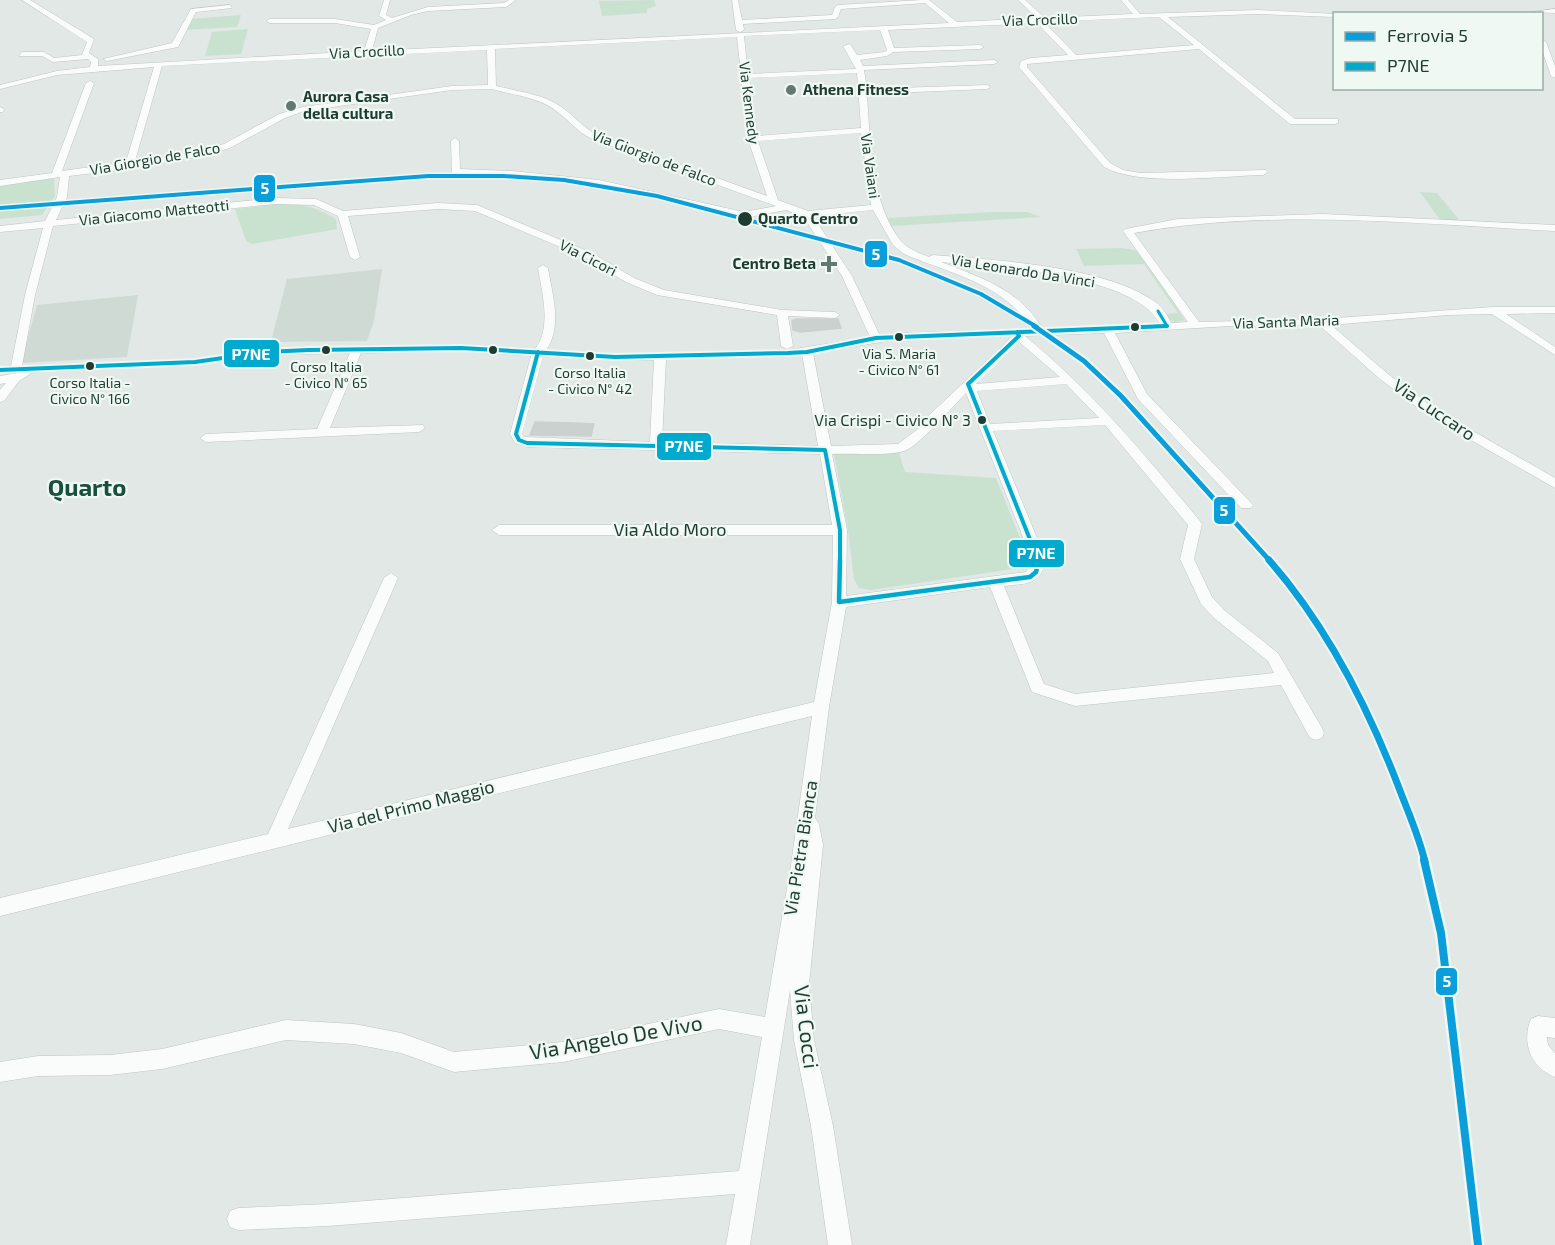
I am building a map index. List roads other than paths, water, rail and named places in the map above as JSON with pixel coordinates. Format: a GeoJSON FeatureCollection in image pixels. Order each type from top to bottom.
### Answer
{"type":"FeatureCollection","features":[{"type":"Feature","properties":{"kind":"street"},"geometry":{"type":"LineString","coordinates":[[26,0],[91,41],[85,54],[92,62]]}},
{"type":"Feature","properties":{"kind":"street"},"geometry":{"type":"LineString","coordinates":[[387,0],[382,16],[391,20]]}},
{"type":"Feature","properties":{"kind":"street"},"geometry":{"type":"LineString","coordinates":[[270,21],[335,21],[375,27],[405,11],[502,6],[513,0]]}},
{"type":"Feature","properties":{"kind":"street","name":"Via Kennedy"},"geometry":{"type":"LineString","coordinates":[[735,0],[741,34],[752,139],[763,179],[774,202]]}},
{"type":"Feature","properties":{"kind":"street"},"geometry":{"type":"LineString","coordinates":[[1021,0],[1074,57]]}},
{"type":"Feature","properties":{"kind":"street"},"geometry":{"type":"LineString","coordinates":[[1124,0],[1138,16]]}},
{"type":"Feature","properties":{"kind":"street"},"geometry":{"type":"LineString","coordinates":[[739,22],[835,18],[838,7],[923,2],[955,24]]}},
{"type":"Feature","properties":{"kind":"street"},"geometry":{"type":"LineString","coordinates":[[1531,4],[1535,12]]}},
{"type":"Feature","properties":{"kind":"street"},"geometry":{"type":"LineString","coordinates":[[1268,6],[1275,12]]}},
{"type":"Feature","properties":{"kind":"street"},"geometry":{"type":"LineString","coordinates":[[22,54],[44,54],[53,60],[92,62],[176,45],[193,10],[231,7]]}},
{"type":"Feature","properties":{"kind":"street","name":"Via Crocillo"},"geometry":{"type":"LineString","coordinates":[[0,87],[92,62],[159,64],[1161,15],[1275,12],[1333,15]]}},
{"type":"Feature","properties":{"kind":"street"},"geometry":{"type":"LineString","coordinates":[[1161,15],[1293,122],[1335,121]]}},
{"type":"Feature","properties":{"kind":"street"},"geometry":{"type":"LineString","coordinates":[[368,52],[375,27]]}},
{"type":"Feature","properties":{"kind":"street"},"geometry":{"type":"LineString","coordinates":[[884,27],[891,50]]}},
{"type":"Feature","properties":{"kind":"street"},"geometry":{"type":"LineString","coordinates":[[1543,44],[1554,72]]}},
{"type":"Feature","properties":{"kind":"street"},"geometry":{"type":"LineString","coordinates":[[491,46],[492,87]]}},
{"type":"Feature","properties":{"kind":"street","name":"Via Vaiani"},"geometry":{"type":"LineString","coordinates":[[847,46],[860,69],[865,130],[876,207],[897,243],[916,256],[1007,296],[1035,321],[1038,332]]}},
{"type":"Feature","properties":{"kind":"street"},"geometry":{"type":"LineString","coordinates":[[855,58],[879,57],[891,50],[980,46]]}},
{"type":"Feature","properties":{"kind":"street"},"geometry":{"type":"LineString","coordinates":[[1201,47],[1031,60],[1023,66],[1107,165],[1120,172],[1140,176],[1263,172]]}},
{"type":"Feature","properties":{"kind":"street"},"geometry":{"type":"LineString","coordinates":[[745,76],[994,62]]}},
{"type":"Feature","properties":{"kind":"street"},"geometry":{"type":"LineString","coordinates":[[130,162],[159,64]]}},
{"type":"Feature","properties":{"kind":"street"},"geometry":{"type":"LineString","coordinates":[[8,75],[57,73]]}},
{"type":"Feature","properties":{"kind":"street","name":"Via Giorgio de Falco"},"geometry":{"type":"LineString","coordinates":[[61,175],[90,83]]}},
{"type":"Feature","properties":{"kind":"street","name":"Via Giorgio de Falco"},"geometry":{"type":"LineString","coordinates":[[0,183],[61,175],[130,162],[198,154],[250,133],[282,116],[314,106],[440,89],[492,87],[550,103],[584,132],[595,137],[807,214]]}},
{"type":"Feature","properties":{"kind":"street"},"geometry":{"type":"LineString","coordinates":[[863,92],[987,87]]}},
{"type":"Feature","properties":{"kind":"street"},"geometry":{"type":"LineString","coordinates":[[752,139],[865,130]]}},
{"type":"Feature","properties":{"kind":"street","name":"Via Giorgio de Falco"},"geometry":{"type":"LineString","coordinates":[[455,141],[455,171],[460,172],[519,174],[589,181],[744,215],[786,207]]}},
{"type":"Feature","properties":{"kind":"street"},"geometry":{"type":"LineString","coordinates":[[1,396],[17,374],[30,295],[49,224],[62,197],[61,175]]}},
{"type":"Feature","properties":{"kind":"street","name":"Via Giacomo Matteotti"},"geometry":{"type":"LineString","coordinates":[[0,229],[290,201],[327,205],[342,214]]}},
{"type":"Feature","properties":{"kind":"street","name":"Via Cicori"},"geometry":{"type":"LineString","coordinates":[[342,214],[438,206],[477,208],[588,255],[630,280],[661,293],[782,313],[835,315]]}},
{"type":"Feature","properties":{"kind":"street"},"geometry":{"type":"LineString","coordinates":[[876,207],[807,214],[847,276],[876,338]]}},
{"type":"Feature","properties":{"kind":"street"},"geometry":{"type":"LineString","coordinates":[[342,214],[355,257]]}},
{"type":"Feature","properties":{"kind":"street"},"geometry":{"type":"LineString","coordinates":[[1196,325],[1128,231],[1178,222],[1323,217],[1555,228]]}},
{"type":"Feature","properties":{"kind":"street","name":"Via Leonardo Da Vinci"},"geometry":{"type":"LineString","coordinates":[[916,256],[1076,277],[1123,291],[1158,311],[1167,327]]}},
{"type":"Feature","properties":{"kind":"street"},"geometry":{"type":"LineString","coordinates":[[543,268],[549,324],[543,348],[538,352],[516,427],[519,440],[527,443],[825,450],[901,448],[924,431],[927,424],[969,386],[1018,334],[1070,380],[1108,421],[1195,524],[1187,559],[1206,600],[1227,621],[1273,657],[1316,733]]}},
{"type":"Feature","properties":{"kind":"street"},"geometry":{"type":"LineString","coordinates":[[1493,310],[1555,352]]}},
{"type":"Feature","properties":{"kind":"street","name":"Via Santa Maria"},"geometry":{"type":"LineString","coordinates":[[17,374],[35,368],[195,362],[264,352],[460,348],[603,357],[660,357],[807,352],[876,338],[1322,322],[1493,310],[1555,310]]}},
{"type":"Feature","properties":{"kind":"street"},"geometry":{"type":"LineString","coordinates":[[782,313],[787,346]]}},
{"type":"Feature","properties":{"kind":"street","name":"Via Cuccaro"},"geometry":{"type":"LineString","coordinates":[[1322,322],[1360,358],[1418,402],[1451,424],[1555,484]]}},
{"type":"Feature","properties":{"kind":"street"},"geometry":{"type":"LineString","coordinates":[[1107,330],[1142,396],[1246,505]]}},
{"type":"Feature","properties":{"kind":"street"},"geometry":{"type":"LineString","coordinates":[[321,434],[357,349]]}},
{"type":"Feature","properties":{"kind":"street","name":"Via Pietra Bianca"},"geometry":{"type":"LineString","coordinates":[[738,1245],[839,602],[840,530],[807,352]]}},
{"type":"Feature","properties":{"kind":"street"},"geometry":{"type":"LineString","coordinates":[[656,446],[660,357]]}},
{"type":"Feature","properties":{"kind":"street"},"geometry":{"type":"LineString","coordinates":[[0,370],[17,374]]}},
{"type":"Feature","properties":{"kind":"street"},"geometry":{"type":"LineString","coordinates":[[1,396],[0,378],[17,374]]}},
{"type":"Feature","properties":{"kind":"street"},"geometry":{"type":"LineString","coordinates":[[969,386],[1070,380]]}},
{"type":"Feature","properties":{"kind":"street"},"geometry":{"type":"LineString","coordinates":[[839,602],[1030,577],[1036,572],[1039,560],[969,386]]}},
{"type":"Feature","properties":{"kind":"street"},"geometry":{"type":"LineString","coordinates":[[984,428],[1108,421]]}},
{"type":"Feature","properties":{"kind":"street"},"geometry":{"type":"LineString","coordinates":[[206,438],[418,428]]}},
{"type":"Feature","properties":{"kind":"street","name":"Via Aldo Moro"},"geometry":{"type":"LineString","coordinates":[[499,531],[840,530]]}},
{"type":"Feature","properties":{"kind":"street"},"geometry":{"type":"LineString","coordinates":[[274,840],[391,578]]}},
{"type":"Feature","properties":{"kind":"street"},"geometry":{"type":"LineString","coordinates":[[995,581],[1038,688],[1075,699],[1285,678]]}},
{"type":"Feature","properties":{"kind":"street","name":"Via del Primo Maggio"},"geometry":{"type":"LineString","coordinates":[[0,907],[821,707]]}},
{"type":"Feature","properties":{"kind":"street","name":"Via Cocci"},"geometry":{"type":"LineString","coordinates":[[807,809],[814,845],[799,984],[804,1040],[822,1126],[840,1245]]}},
{"type":"Feature","properties":{"kind":"street","name":"Via Angelo De Vivo"},"geometry":{"type":"LineString","coordinates":[[0,1071],[38,1066],[110,1065],[162,1059],[286,1030],[354,1034],[401,1043],[454,1062],[563,1052],[719,1019],[771,1028]]}},
{"type":"Feature","properties":{"kind":"street"},"geometry":{"type":"LineString","coordinates":[[1555,1028],[1538,1026],[1535,1040],[1539,1054],[1555,1067]]}},
{"type":"Feature","properties":{"kind":"street"},"geometry":{"type":"LineString","coordinates":[[238,1219],[328,1215],[747,1182]]}},
{"type":"Feature","properties":{"kind":"rail line","name":"5"},"geometry":{"type":"LineString","coordinates":[[0,208],[428,176],[503,176],[564,180],[657,196],[899,260],[981,294],[1048,334],[1084,361],[1121,396],[1272,563],[1318,624],[1377,731],[1420,842],[1441,933],[1478,1245]]}},
{"type":"Feature","properties":{"kind":"place","name":"Athena Fitness"},"geometry":{"type":"Point","coordinates":[791,90]}},
{"type":"Feature","properties":{"kind":"place","name":"Aurora Casa della cultura"},"geometry":{"type":"Point","coordinates":[291,106]}},
{"type":"Feature","properties":{"kind":"place","name":"Quarto Centro"},"geometry":{"type":"Point","coordinates":[745,219]}},
{"type":"Feature","properties":{"kind":"place","name":"Centro Beta"},"geometry":{"type":"Point","coordinates":[829,264]}},
{"type":"Feature","properties":{"kind":"place","name":"Via S. Maria - Civico N° 61"},"geometry":{"type":"Point","coordinates":[899,337]}},
{"type":"Feature","properties":{"kind":"place","name":"Corso Italia - Civico N° 65"},"geometry":{"type":"Point","coordinates":[326,350]}},
{"type":"Feature","properties":{"kind":"place","name":"Corso Italia - Civico N° 42"},"geometry":{"type":"Point","coordinates":[590,356]}},
{"type":"Feature","properties":{"kind":"place","name":"Corso Italia - Civico N° 166"},"geometry":{"type":"Point","coordinates":[90,366]}},
{"type":"Feature","properties":{"kind":"place","name":"Via Crispi - Civico N° 3"},"geometry":{"type":"Point","coordinates":[982,420]}},
{"type":"Feature","properties":{"kind":"district","name":"Quarto"},"geometry":{"type":"Point","coordinates":[87,488]}}]}
